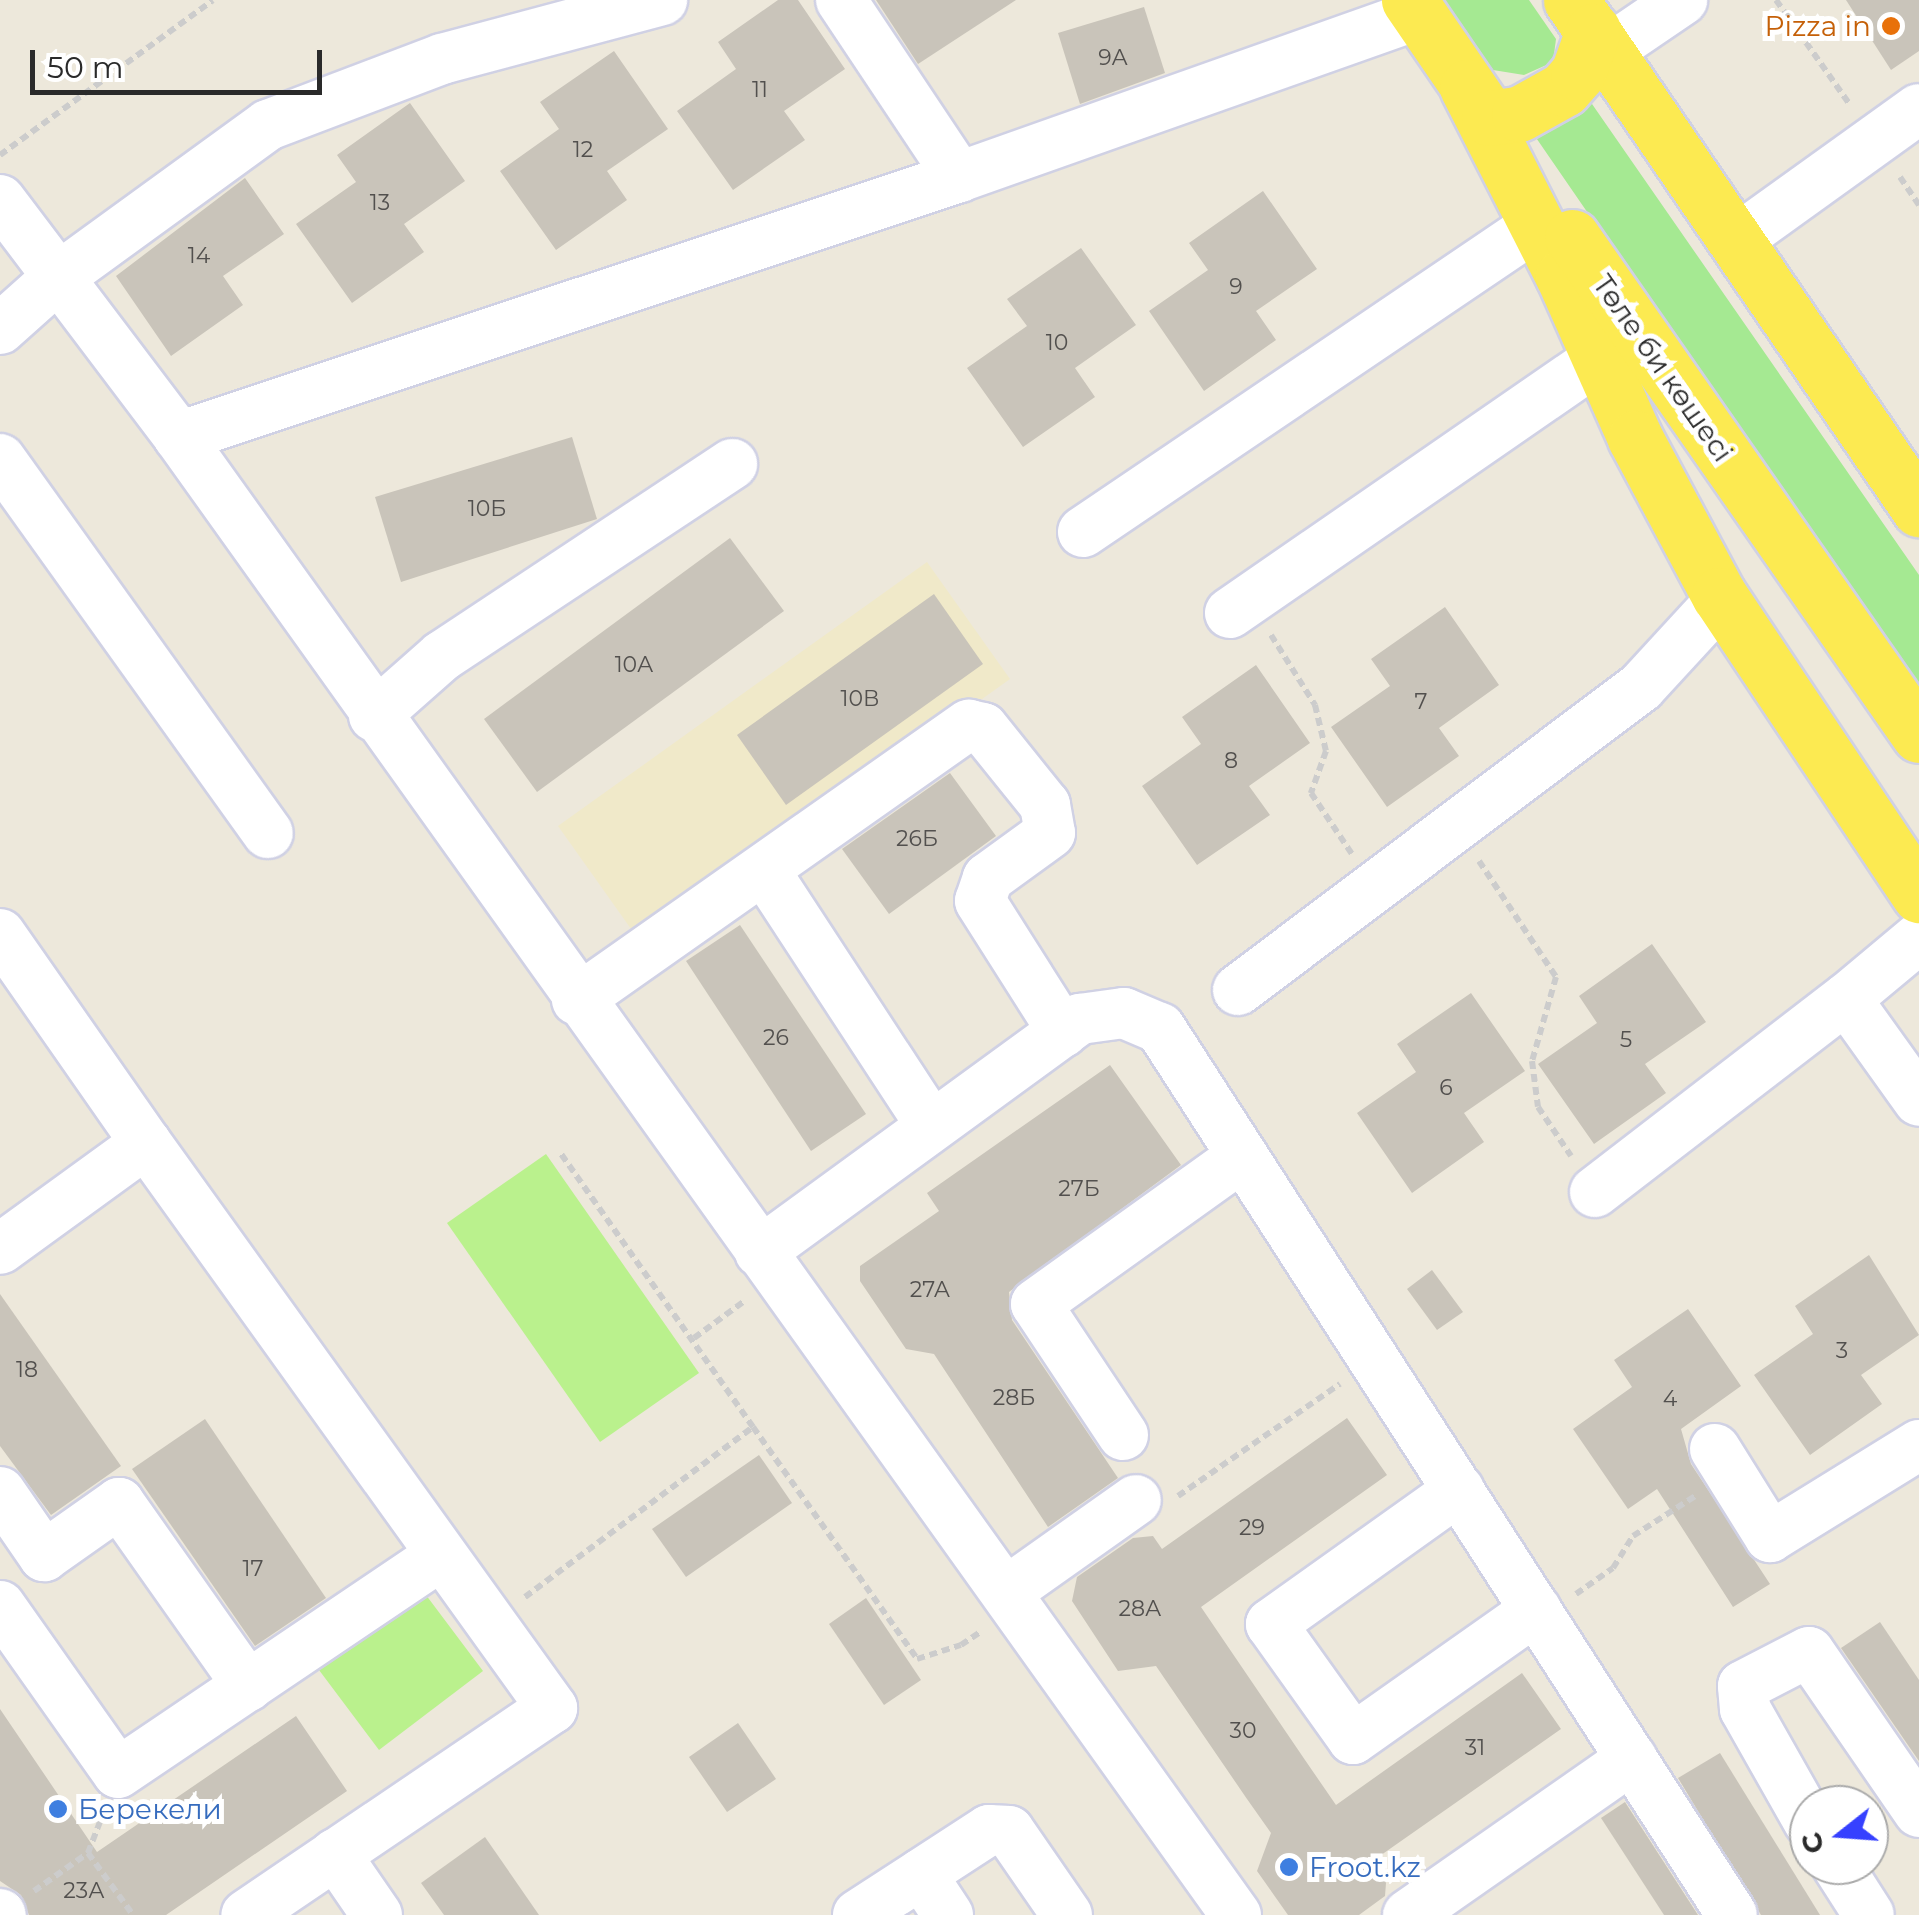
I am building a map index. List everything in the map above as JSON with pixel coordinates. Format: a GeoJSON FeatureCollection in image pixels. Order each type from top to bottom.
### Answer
{"type":"FeatureCollection","features":[{"type":"Feature","properties":{"kind":"main road","name":"Төле би көшесі"},"geometry":{"type":"LineString","coordinates":[[1414,7],[1919,735]]}},
{"type":"Feature","properties":{"kind":"main road"},"geometry":{"type":"LineString","coordinates":[[1478,102],[1519,114],[1564,89],[1578,74],[1590,27]]}},
{"type":"Feature","properties":{"kind":"main road"},"geometry":{"type":"LineString","coordinates":[[1590,27],[1919,509]]}},
{"type":"Feature","properties":{"kind":"main road"},"geometry":{"type":"LineString","coordinates":[[1478,102],[1599,358],[1722,600],[1919,895]]}},
{"type":"Feature","properties":{"kind":"street"},"geometry":{"type":"LineString","coordinates":[[0,329],[56,279],[268,125],[442,59],[662,0]]}},
{"type":"Feature","properties":{"kind":"street"},"geometry":{"type":"LineString","coordinates":[[841,0],[958,177]]}},
{"type":"Feature","properties":{"kind":"street"},"geometry":{"type":"LineString","coordinates":[[1590,27],[1682,0]]}},
{"type":"Feature","properties":{"kind":"street"},"geometry":{"type":"LineString","coordinates":[[178,437],[958,177],[1414,7]]}},
{"type":"Feature","properties":{"kind":"street"},"geometry":{"type":"LineString","coordinates":[[1734,241],[1919,109]]}},
{"type":"Feature","properties":{"kind":"street"},"geometry":{"type":"LineString","coordinates":[[0,200],[178,437],[577,1000],[1236,1915]]}},
{"type":"Feature","properties":{"kind":"street"},"geometry":{"type":"LineString","coordinates":[[1084,532],[1538,225]]}},
{"type":"Feature","properties":{"kind":"street"},"geometry":{"type":"LineString","coordinates":[[1240,607],[1599,358]]}},
{"type":"Feature","properties":{"kind":"street"},"geometry":{"type":"LineString","coordinates":[[0,459],[268,833]]}},
{"type":"Feature","properties":{"kind":"street"},"geometry":{"type":"LineString","coordinates":[[374,716],[442,656],[732,464]]}},
{"type":"Feature","properties":{"kind":"street"},"geometry":{"type":"LineString","coordinates":[[1238,990],[1641,687],[1722,600]]}},
{"type":"Feature","properties":{"kind":"street"},"geometry":{"type":"LineString","coordinates":[[577,1000],[969,725],[983,728],[1045,805],[1050,832],[988,878],[980,901],[1063,1032]]}},
{"type":"Feature","properties":{"kind":"street"},"geometry":{"type":"LineString","coordinates":[[764,870],[930,1124]]}},
{"type":"Feature","properties":{"kind":"street"},"geometry":{"type":"LineString","coordinates":[[0,934],[552,1708],[246,1915]]}},
{"type":"Feature","properties":{"kind":"street"},"geometry":{"type":"LineString","coordinates":[[1595,1192],[1919,938]]}},
{"type":"Feature","properties":{"kind":"street"},"geometry":{"type":"LineString","coordinates":[[1846,999],[1919,1101]]}},
{"type":"Feature","properties":{"kind":"street"},"geometry":{"type":"LineString","coordinates":[[769,1265],[930,1124],[1080,1020],[1124,1013],[1160,1028],[1243,1156],[1318,1293],[1459,1490],[1732,1915]]}},
{"type":"Feature","properties":{"kind":"street"},"geometry":{"type":"LineString","coordinates":[[0,1248],[146,1143]]}},
{"type":"Feature","properties":{"kind":"street"},"geometry":{"type":"LineString","coordinates":[[1123,1435],[1036,1304],[1243,1156]]}},
{"type":"Feature","properties":{"kind":"street"},"geometry":{"type":"LineString","coordinates":[[1715,1448],[1770,1537],[1919,1445]]}},
{"type":"Feature","properties":{"kind":"street"},"geometry":{"type":"LineString","coordinates":[[1459,1490],[1271,1624],[1353,1739],[1538,1614]]}},
{"type":"Feature","properties":{"kind":"street"},"geometry":{"type":"LineString","coordinates":[[0,1492],[44,1556],[119,1503],[248,1686]]}},
{"type":"Feature","properties":{"kind":"street"},"geometry":{"type":"LineString","coordinates":[[1006,1592],[1136,1500]]}},
{"type":"Feature","properties":{"kind":"street"},"geometry":{"type":"LineString","coordinates":[[0,1606],[118,1773],[442,1555]]}},
{"type":"Feature","properties":{"kind":"street"},"geometry":{"type":"LineString","coordinates":[[1789,1787],[1745,1709],[1743,1686],[1809,1652],[1919,1812]]}},
{"type":"Feature","properties":{"kind":"street"},"geometry":{"type":"LineString","coordinates":[[1408,1915],[1632,1759]]}},
{"type":"Feature","properties":{"kind":"street"},"geometry":{"type":"LineString","coordinates":[[858,1915],[989,1830],[1008,1831],[1067,1915]]}},
{"type":"Feature","properties":{"kind":"street"},"geometry":{"type":"LineString","coordinates":[[335,1854],[378,1915]]}},
{"type":"Feature","properties":{"kind":"street"},"geometry":{"type":"LineString","coordinates":[[920,1874],[948,1915]]}},
{"type":"Feature","properties":{"kind":"street"},"geometry":{"type":"LineString","coordinates":[[1850,1885],[1869,1915]]}},
{"type":"Feature","properties":{"kind":"path"},"geometry":{"type":"LineString","coordinates":[[0,155],[213,0]]}},
{"type":"Feature","properties":{"kind":"path"},"geometry":{"type":"LineString","coordinates":[[1240,607],[1315,704],[1326,751],[1311,792],[1358,863]]}},
{"type":"Feature","properties":{"kind":"path"},"geometry":{"type":"LineString","coordinates":[[1456,826],[1556,977],[1532,1061],[1538,1107],[1595,1192]]}},
{"type":"Feature","properties":{"kind":"path"},"geometry":{"type":"LineString","coordinates":[[492,1622],[753,1427],[561,1154]]}},
{"type":"Feature","properties":{"kind":"path"},"geometry":{"type":"LineString","coordinates":[[694,1338],[769,1265]]}},
{"type":"Feature","properties":{"kind":"path"},"geometry":{"type":"LineString","coordinates":[[1538,1614],[1614,1568],[1634,1536],[1705,1489],[1742,1494]]}},
{"type":"Feature","properties":{"kind":"path"},"geometry":{"type":"LineString","coordinates":[[0,1914],[88,1853],[118,1773]]}},
{"type":"Feature","properties":{"kind":"path"},"geometry":{"type":"LineString","coordinates":[[88,1853],[132,1915]]}},
{"type":"Feature","properties":{"kind":"shaded area"},"geometry":{"type":"Polygon","coordinates":[[[927,562],[1010,679],[641,943],[558,826],[927,562]]]}},
{"type":"Feature","properties":{"kind":"green space"},"geometry":{"type":"Polygon","coordinates":[[[1444,0],[1529,0],[1556,39],[1553,62],[1524,75],[1493,70],[1444,0]]]}},
{"type":"Feature","properties":{"kind":"green space"},"geometry":{"type":"Polygon","coordinates":[[[1583,91],[1919,575],[1919,694],[1530,129],[1552,130],[1566,120],[1583,91]]]}},
{"type":"Feature","properties":{"kind":"green space"},"geometry":{"type":"Polygon","coordinates":[[[546,1154],[699,1373],[600,1442],[447,1223],[546,1154]]]}},
{"type":"Feature","properties":{"kind":"green space"},"geometry":{"type":"Polygon","coordinates":[[[423,1591],[483,1671],[379,1750],[319,1670],[423,1591]]]}},
{"type":"Feature","properties":{"kind":"building"},"geometry":{"type":"Polygon","coordinates":[[[778,0],[798,0],[845,69],[784,111],[805,140],[733,190],[677,111],[736,69],[718,42],[778,0]]]}},
{"type":"Feature","properties":{"kind":"building"},"geometry":{"type":"Polygon","coordinates":[[[876,0],[1016,0],[918,64],[876,0]]]}},
{"type":"Feature","properties":{"kind":"building","name":"Pizza in"},"geometry":{"type":"Polygon","coordinates":[[[1846,0],[1919,0],[1919,51],[1891,70],[1846,0]]]}},
{"type":"Feature","properties":{"kind":"building"},"geometry":{"type":"Polygon","coordinates":[[[1144,7],[1165,73],[1080,104],[1058,33],[1144,7]]]}},
{"type":"Feature","properties":{"kind":"building"},"geometry":{"type":"Polygon","coordinates":[[[614,51],[668,129],[607,171],[627,200],[556,250],[500,171],[559,129],[540,102],[614,51]]]}},
{"type":"Feature","properties":{"kind":"building"},"geometry":{"type":"Polygon","coordinates":[[[410,103],[465,181],[404,224],[424,252],[352,303],[296,224],[356,182],[337,155],[410,103]]]}},
{"type":"Feature","properties":{"kind":"building"},"geometry":{"type":"Polygon","coordinates":[[[245,178],[284,234],[223,276],[243,305],[171,356],[116,276],[245,178]]]}},
{"type":"Feature","properties":{"kind":"building"},"geometry":{"type":"Polygon","coordinates":[[[1263,191],[1317,269],[1256,311],[1276,340],[1204,391],[1149,311],[1208,270],[1189,243],[1263,191]]]}},
{"type":"Feature","properties":{"kind":"building"},"geometry":{"type":"Polygon","coordinates":[[[1081,248],[1136,325],[1075,368],[1095,397],[1023,447],[967,368],[1027,326],[1007,299],[1081,248]]]}},
{"type":"Feature","properties":{"kind":"building"},"geometry":{"type":"Polygon","coordinates":[[[572,437],[597,519],[401,582],[375,497],[572,437]]]}},
{"type":"Feature","properties":{"kind":"building"},"geometry":{"type":"Polygon","coordinates":[[[730,538],[784,611],[537,792],[484,719],[730,538]]]}},
{"type":"Feature","properties":{"kind":"building"},"geometry":{"type":"Polygon","coordinates":[[[934,594],[983,664],[786,805],[737,735],[934,594]]]}},
{"type":"Feature","properties":{"kind":"building"},"geometry":{"type":"Polygon","coordinates":[[[1445,607],[1499,685],[1439,728],[1459,756],[1387,807],[1331,727],[1390,686],[1371,659],[1445,607]]]}},
{"type":"Feature","properties":{"kind":"building"},"geometry":{"type":"Polygon","coordinates":[[[1256,665],[1310,743],[1249,786],[1270,815],[1197,865],[1142,786],[1201,744],[1182,717],[1256,665]]]}},
{"type":"Feature","properties":{"kind":"building"},"geometry":{"type":"Polygon","coordinates":[[[950,773],[996,836],[889,914],[842,849],[950,773]]]}},
{"type":"Feature","properties":{"kind":"building"},"geometry":{"type":"Polygon","coordinates":[[[740,925],[866,1114],[811,1151],[686,961],[740,925]]]}},
{"type":"Feature","properties":{"kind":"building"},"geometry":{"type":"Polygon","coordinates":[[[1652,944],[1706,1022],[1645,1064],[1666,1093],[1594,1144],[1538,1064],[1597,1023],[1579,996],[1652,944]]]}},
{"type":"Feature","properties":{"kind":"building"},"geometry":{"type":"Polygon","coordinates":[[[1471,993],[1525,1071],[1464,1113],[1484,1142],[1412,1193],[1357,1113],[1416,1072],[1397,1044],[1471,993]]]}},
{"type":"Feature","properties":{"kind":"building"},"geometry":{"type":"Polygon","coordinates":[[[1110,1065],[1181,1165],[1009,1292],[1012,1320],[1118,1478],[1048,1527],[934,1354],[906,1349],[860,1281],[860,1266],[939,1211],[927,1193],[1110,1065]]]}},
{"type":"Feature","properties":{"kind":"building"},"geometry":{"type":"Polygon","coordinates":[[[1869,1255],[1919,1335],[1861,1375],[1882,1404],[1810,1455],[1754,1375],[1813,1334],[1795,1306],[1869,1255]]]}},
{"type":"Feature","properties":{"kind":"building"},"geometry":{"type":"Polygon","coordinates":[[[1432,1270],[1463,1312],[1437,1330],[1407,1289],[1432,1270]]]}},
{"type":"Feature","properties":{"kind":"building"},"geometry":{"type":"Polygon","coordinates":[[[0,1294],[121,1466],[51,1515],[0,1446],[0,1294]]]}},
{"type":"Feature","properties":{"kind":"building"},"geometry":{"type":"Polygon","coordinates":[[[1688,1309],[1741,1386],[1681,1429],[1691,1464],[1770,1584],[1733,1607],[1657,1489],[1628,1509],[1573,1429],[1632,1387],[1614,1360],[1688,1309]]]}},
{"type":"Feature","properties":{"kind":"building"},"geometry":{"type":"Polygon","coordinates":[[[1347,1418],[1387,1475],[1201,1607],[1305,1760],[1336,1805],[1522,1673],[1561,1729],[1374,1860],[1386,1883],[1385,1896],[1359,1915],[1288,1915],[1257,1871],[1271,1833],[1156,1666],[1118,1671],[1072,1601],[1077,1577],[1133,1538],[1153,1536],[1162,1549],[1347,1418]]]}},
{"type":"Feature","properties":{"kind":"building"},"geometry":{"type":"Polygon","coordinates":[[[205,1419],[326,1598],[255,1646],[132,1469],[205,1419]]]}},
{"type":"Feature","properties":{"kind":"building"},"geometry":{"type":"Polygon","coordinates":[[[759,1455],[792,1503],[686,1577],[652,1529],[759,1455]]]}},
{"type":"Feature","properties":{"kind":"building"},"geometry":{"type":"Polygon","coordinates":[[[866,1598],[921,1680],[884,1705],[829,1624],[866,1598]]]}},
{"type":"Feature","properties":{"kind":"building"},"geometry":{"type":"Polygon","coordinates":[[[1880,1622],[1919,1680],[1919,1761],[1841,1648],[1880,1622]]]}},
{"type":"Feature","properties":{"kind":"building"},"geometry":{"type":"Polygon","coordinates":[[[0,1709],[97,1852],[296,1716],[347,1791],[166,1915],[29,1915],[21,1895],[0,1881],[0,1709]]]}},
{"type":"Feature","properties":{"kind":"building"},"geometry":{"type":"Polygon","coordinates":[[[738,1723],[776,1779],[727,1812],[689,1757],[738,1723]]]}},
{"type":"Feature","properties":{"kind":"building"},"geometry":{"type":"Polygon","coordinates":[[[1720,1753],[1789,1865],[1789,1885],[1801,1885],[1820,1915],[1761,1915],[1678,1778],[1720,1753]]]}},
{"type":"Feature","properties":{"kind":"building"},"geometry":{"type":"Polygon","coordinates":[[[1625,1802],[1698,1915],[1664,1915],[1601,1818],[1625,1802]]]}},
{"type":"Feature","properties":{"kind":"building"},"geometry":{"type":"Polygon","coordinates":[[[485,1837],[539,1915],[444,1915],[421,1883],[485,1837]]]}},
{"type":"Feature","properties":{"kind":"place","name":"Pizza in"},"geometry":{"type":"Point","coordinates":[1891,26]}},
{"type":"Feature","properties":{"kind":"place","name":"Берекели"},"geometry":{"type":"Point","coordinates":[58,1809]}},
{"type":"Feature","properties":{"kind":"place","name":"Froot.kz"},"geometry":{"type":"Point","coordinates":[1289,1867]}}]}
